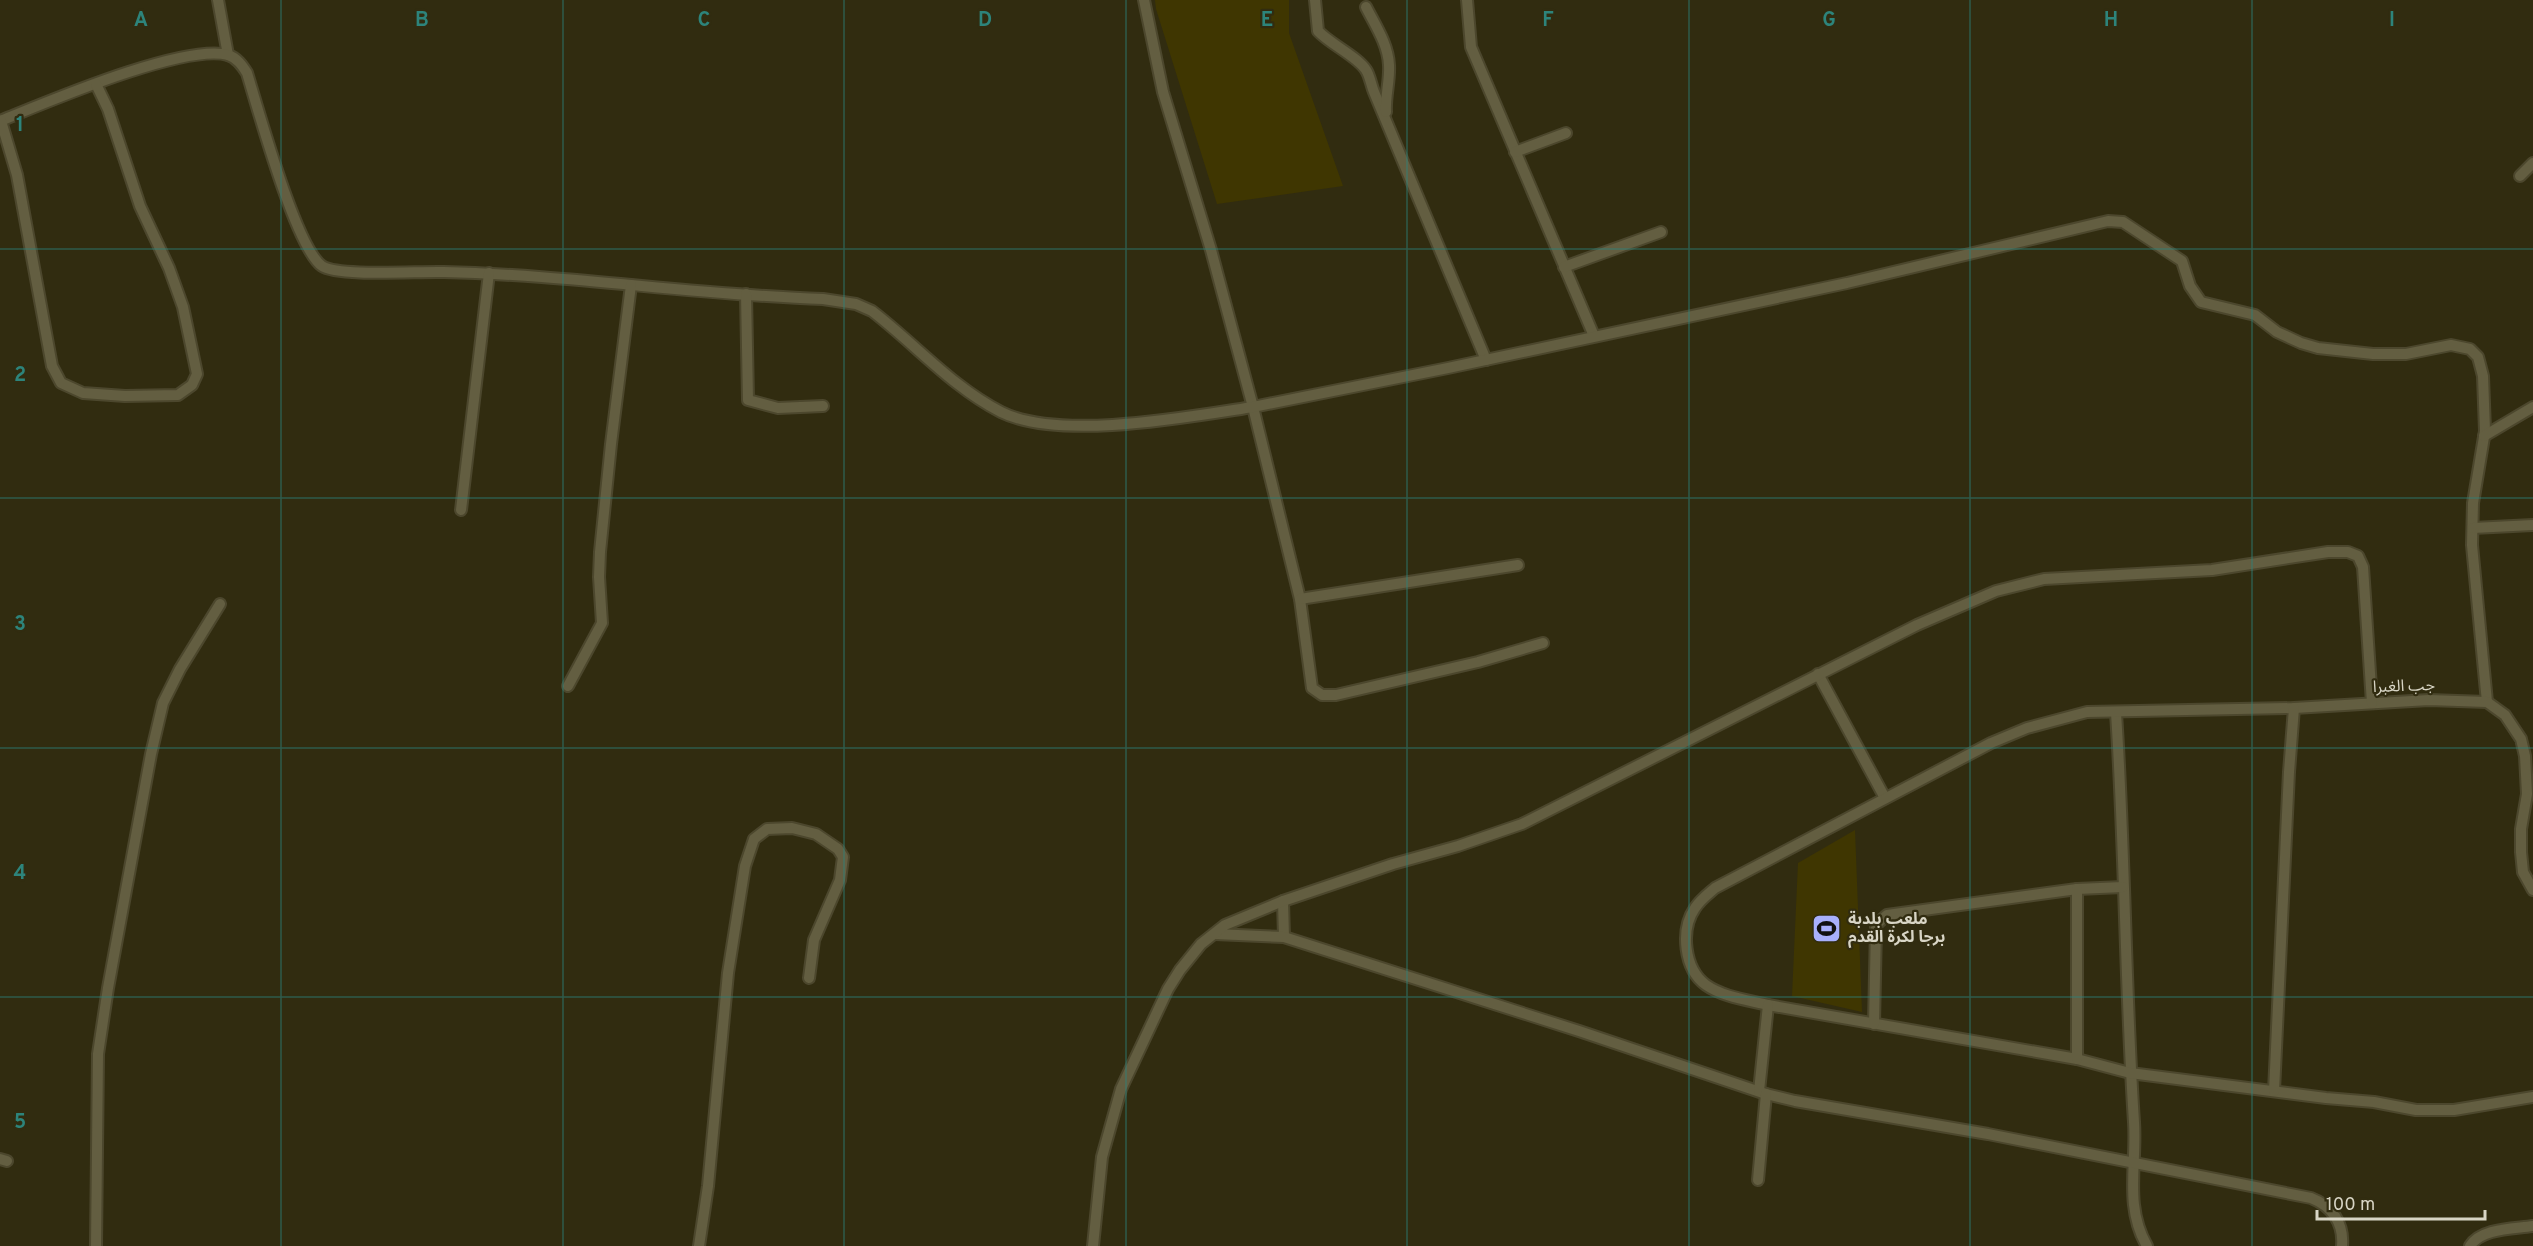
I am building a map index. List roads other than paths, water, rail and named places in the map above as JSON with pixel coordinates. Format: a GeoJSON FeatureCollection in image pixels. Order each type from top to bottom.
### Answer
{"type":"FeatureCollection","features":[{"type":"Feature","properties":{"kind":"street"},"geometry":{"type":"LineString","coordinates":[[218,0],[228,55]]}},
{"type":"Feature","properties":{"kind":"street"},"geometry":{"type":"LineString","coordinates":[[1144,0],[1163,92],[1211,250],[1253,407],[1300,599],[1310,684],[1315,692],[1324,696],[1336,695],[1479,662],[1544,643]]}},
{"type":"Feature","properties":{"kind":"street"},"geometry":{"type":"LineString","coordinates":[[1315,0],[1318,31],[1332,45],[1365,67],[1486,360]]}},
{"type":"Feature","properties":{"kind":"street"},"geometry":{"type":"LineString","coordinates":[[1467,0],[1471,47],[1594,336]]}},
{"type":"Feature","properties":{"kind":"street"},"geometry":{"type":"LineString","coordinates":[[1366,7],[1387,50],[1389,73],[1385,99],[1386,122]]}},
{"type":"Feature","properties":{"kind":"street"},"geometry":{"type":"LineString","coordinates":[[96,84],[108,109],[140,206],[169,268],[183,307],[197,374],[192,385],[178,395],[125,396],[83,393],[61,383],[52,366],[17,175],[0,121],[96,84],[190,54],[228,55],[239,61],[247,73],[298,226],[310,252],[323,267],[347,272],[489,273],[823,299],[863,306],[881,318],[960,386],[1001,412],[1033,423],[1059,426],[1180,418],[1253,407],[1847,283],[2108,221],[2119,221],[2182,261],[2190,286],[2202,302],[2255,315],[2277,332],[2301,343],[2318,348],[2373,354],[2406,354],[2451,345],[2470,349],[2478,357],[2483,376],[2484,436],[2473,503],[2472,545],[2487,702],[2494,706],[2514,727],[2529,755],[2527,794],[2521,829],[2521,852],[2523,872],[2533,890]]}},
{"type":"Feature","properties":{"kind":"street"},"geometry":{"type":"LineString","coordinates":[[1515,152],[1566,134]]}},
{"type":"Feature","properties":{"kind":"street"},"geometry":{"type":"LineString","coordinates":[[2520,176],[2533,163]]}},
{"type":"Feature","properties":{"kind":"street"},"geometry":{"type":"LineString","coordinates":[[1564,267],[1661,232]]}},
{"type":"Feature","properties":{"kind":"street"},"geometry":{"type":"LineString","coordinates":[[461,510],[489,273]]}},
{"type":"Feature","properties":{"kind":"street"},"geometry":{"type":"LineString","coordinates":[[568,686],[602,623],[600,552],[631,285]]}},
{"type":"Feature","properties":{"kind":"street"},"geometry":{"type":"LineString","coordinates":[[746,294],[748,400],[778,408],[823,406]]}},
{"type":"Feature","properties":{"kind":"street"},"geometry":{"type":"LineString","coordinates":[[2484,436],[2533,407]]}},
{"type":"Feature","properties":{"kind":"street"},"geometry":{"type":"LineString","coordinates":[[2473,528],[2533,525]]}},
{"type":"Feature","properties":{"kind":"street"},"geometry":{"type":"LineString","coordinates":[[1093,1246],[1095,1208],[1102,1157],[1121,1089],[1168,989],[1191,955],[1225,925],[1283,901],[1522,824],[1818,674],[1972,600],[2016,585],[2044,579],[2212,570],[2328,552],[2348,552],[2358,556],[2362,567],[2372,703]]}},
{"type":"Feature","properties":{"kind":"street"},"geometry":{"type":"LineString","coordinates":[[1300,599],[1518,565]]}},
{"type":"Feature","properties":{"kind":"street"},"geometry":{"type":"LineString","coordinates":[[96,1246],[98,1054],[151,754],[163,703],[180,669],[220,604]]}},
{"type":"Feature","properties":{"kind":"street"},"geometry":{"type":"LineString","coordinates":[[1818,674],[1885,798]]}},
{"type":"Feature","properties":{"kind":"street","name":"جب الغبرا"},"geometry":{"type":"LineString","coordinates":[[2487,702],[2429,700],[2294,708],[2087,712],[2027,728],[1984,746],[1722,884],[1703,898],[1694,909],[1687,930],[1686,946],[1691,966],[1697,977],[1718,992],[1768,1005],[2077,1059],[2130,1073],[2374,1102],[2429,1111],[2454,1110],[2533,1097]]}},
{"type":"Feature","properties":{"kind":"street"},"geometry":{"type":"LineString","coordinates":[[2274,1091],[2286,818],[2294,708]]}},
{"type":"Feature","properties":{"kind":"street"},"geometry":{"type":"LineString","coordinates":[[2116,713],[2134,1125],[2132,1200],[2136,1221],[2147,1246]]}},
{"type":"Feature","properties":{"kind":"street"},"geometry":{"type":"LineString","coordinates":[[699,1246],[708,1186],[728,973],[745,866],[754,839],[767,829],[792,828],[816,834],[838,849],[843,857],[840,880],[814,940],[809,978]]}},
{"type":"Feature","properties":{"kind":"street"},"geometry":{"type":"LineString","coordinates":[[1874,1024],[1876,927],[1884,917],[1909,911],[2077,889],[2123,887]]}},
{"type":"Feature","properties":{"kind":"street"},"geometry":{"type":"LineString","coordinates":[[2077,889],[2077,1059]]}},
{"type":"Feature","properties":{"kind":"street"},"geometry":{"type":"LineString","coordinates":[[1283,901],[1284,937]]}},
{"type":"Feature","properties":{"kind":"street"},"geometry":{"type":"LineString","coordinates":[[1215,934],[1284,937],[1762,1092],[1988,1134],[2321,1202],[2330,1209],[2339,1222],[2342,1246]]}},
{"type":"Feature","properties":{"kind":"street"},"geometry":{"type":"LineString","coordinates":[[1758,1180],[1768,1005]]}},
{"type":"Feature","properties":{"kind":"street"},"geometry":{"type":"LineString","coordinates":[[2470,1246],[2485,1234],[2533,1226]]}},
{"type":"Feature","properties":{"kind":"place","name":"ملعب بلدبة برجا لكرة القدم"},"geometry":{"type":"Point","coordinates":[1827,929]}}]}
